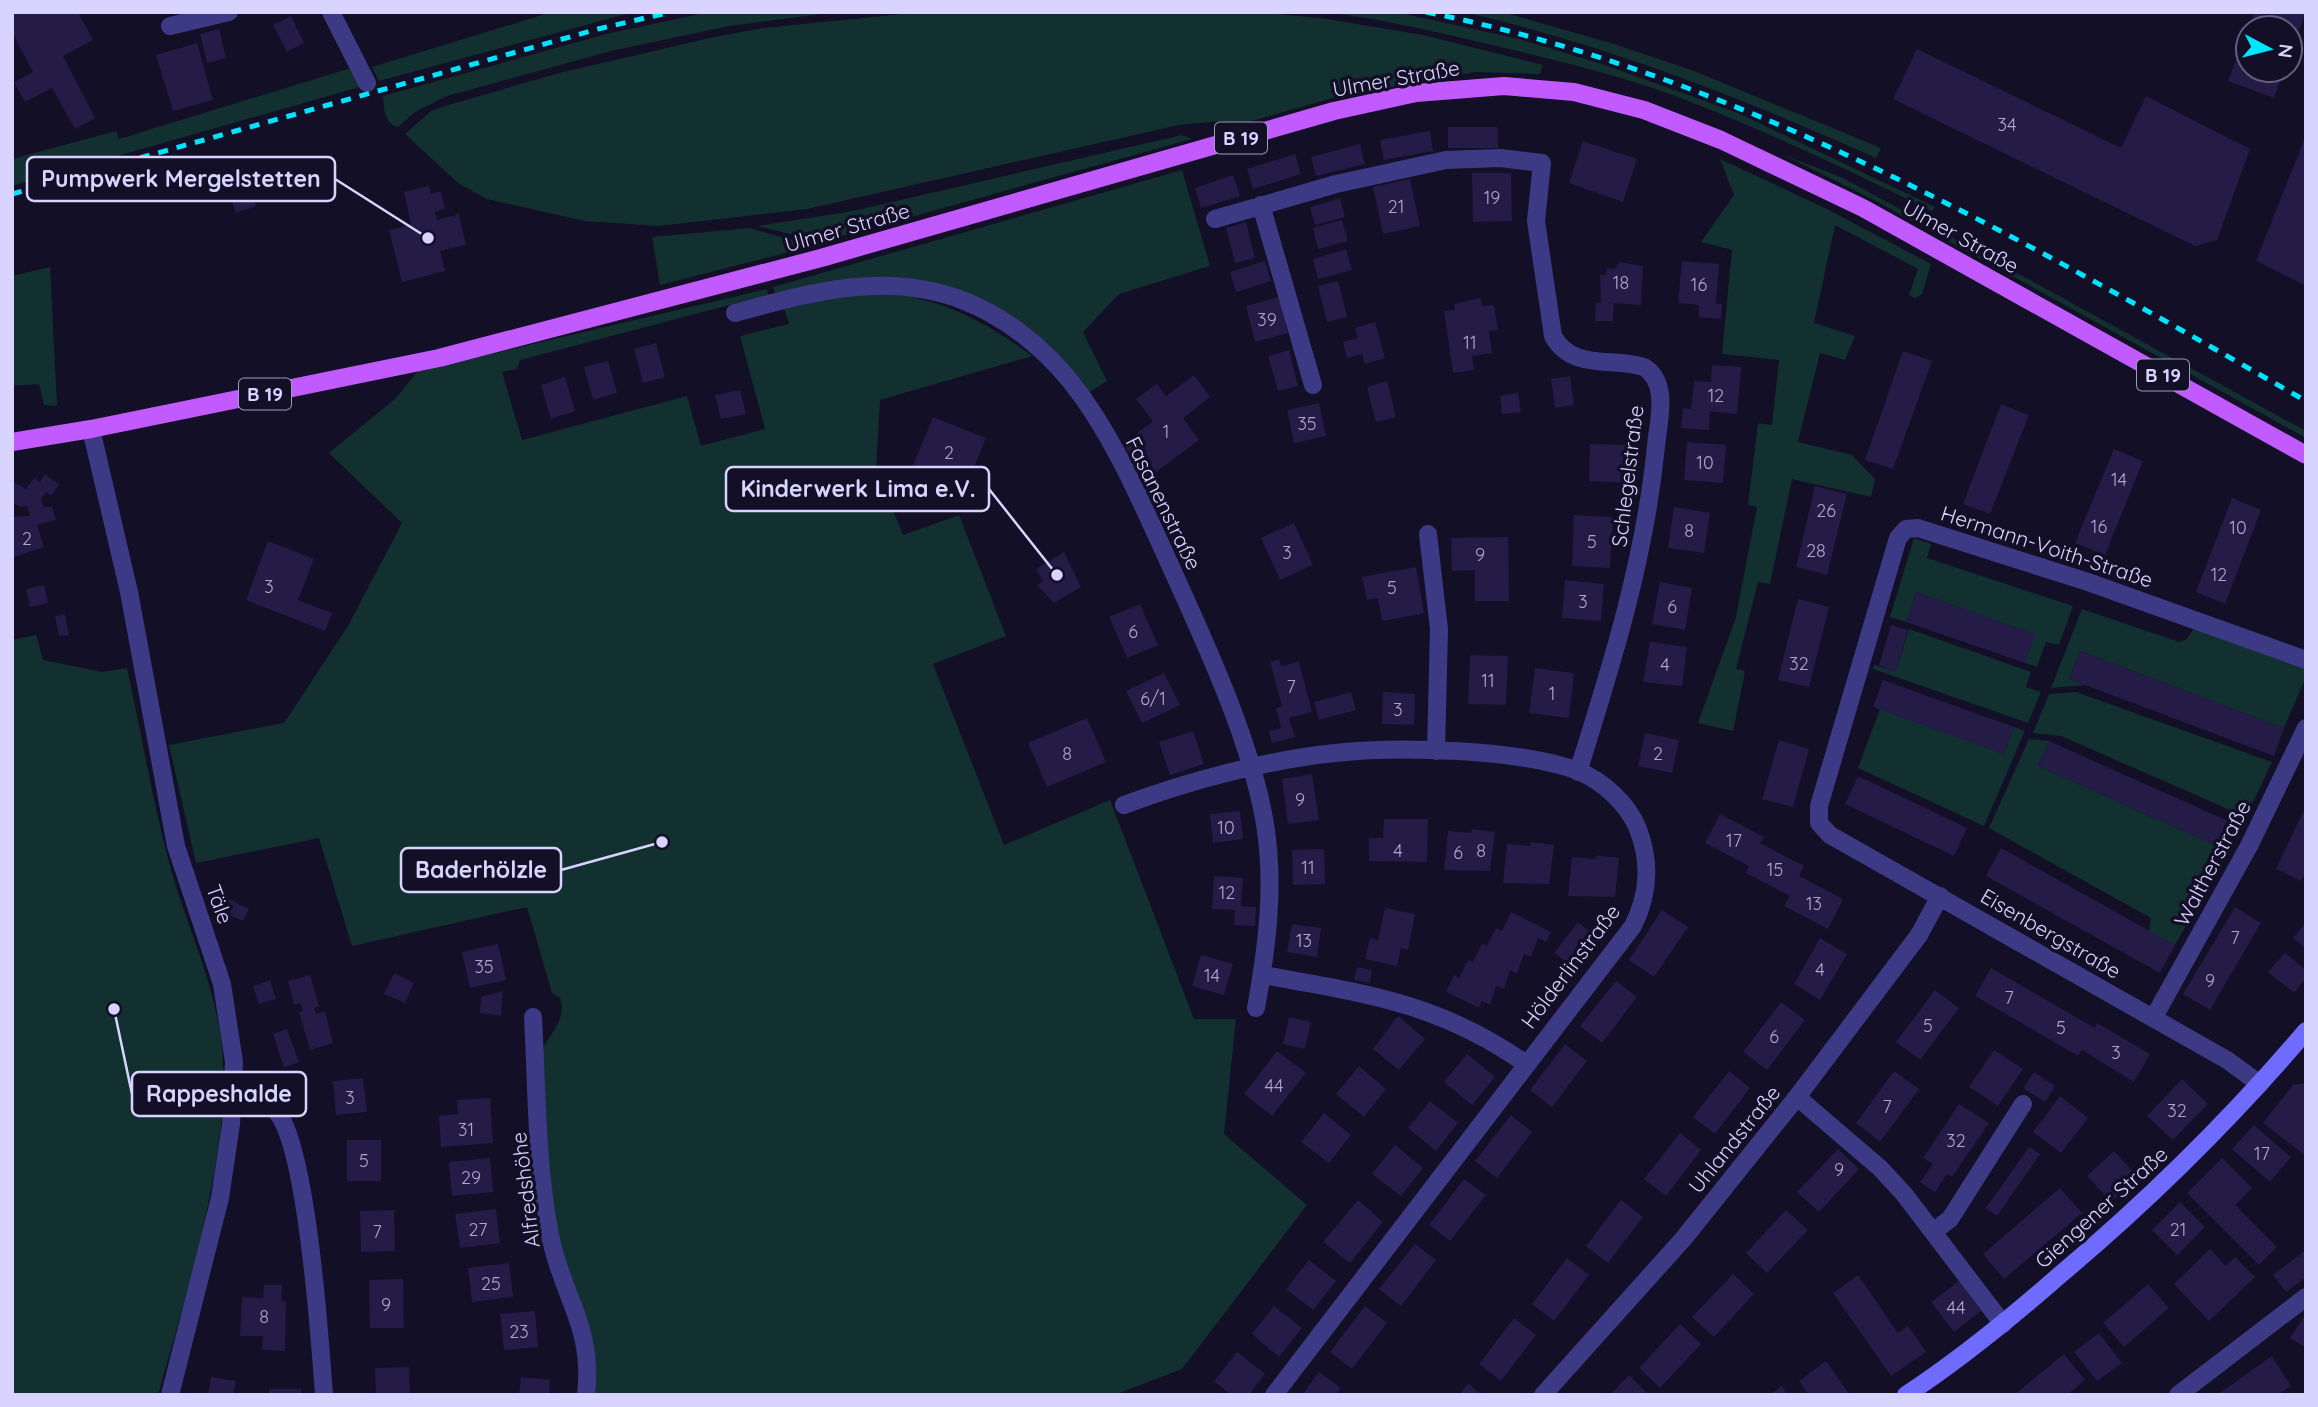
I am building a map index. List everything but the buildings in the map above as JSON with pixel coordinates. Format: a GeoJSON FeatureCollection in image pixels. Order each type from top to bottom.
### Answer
{"type":"FeatureCollection","features":[{"type":"Feature","properties":{"kind":"main road","name":"Ulmer Straße"},"geometry":{"type":"LineString","coordinates":[[90,429],[439,358],[821,258],[1334,111],[1416,93],[1504,86],[1574,92],[1619,102],[1733,145],[1863,208],[2306,455]]}},
{"type":"Feature","properties":{"kind":"main road","name":"B 19"},"geometry":{"type":"LineString","coordinates":[[12,442],[90,429]]}},
{"type":"Feature","properties":{"kind":"main road","name":"Giengener Straße"},"geometry":{"type":"LineString","coordinates":[[1906,1395],[2003,1324],[2168,1181],[2306,1031]]}},
{"type":"Feature","properties":{"kind":"street"},"geometry":{"type":"LineString","coordinates":[[170,26],[229,12]]}},
{"type":"Feature","properties":{"kind":"street"},"geometry":{"type":"LineString","coordinates":[[331,12],[367,83]]}},
{"type":"Feature","properties":{"kind":"street","name":"Schlegelstraße"},"geometry":{"type":"LineString","coordinates":[[1215,219],[1336,184],[1446,160],[1500,158],[1542,163],[1536,221],[1553,336],[1562,350],[1578,358],[1644,367],[1651,372],[1660,391],[1651,496],[1643,546],[1621,634],[1578,772]]}},
{"type":"Feature","properties":{"kind":"street"},"geometry":{"type":"LineString","coordinates":[[1261,205],[1313,385]]}},
{"type":"Feature","properties":{"kind":"street","name":"Fasanenstraße"},"geometry":{"type":"LineString","coordinates":[[735,313],[821,289],[891,284],[962,300],[988,312],[1030,340],[1071,382],[1118,459],[1192,613],[1252,768],[1269,850],[1270,909],[1263,975],[1256,1008]]}},
{"type":"Feature","properties":{"kind":"street","name":"Täle"},"geometry":{"type":"LineString","coordinates":[[90,429],[128,592],[176,846],[213,953],[228,1013],[234,1062],[233,1097],[220,1198],[170,1395]]}},
{"type":"Feature","properties":{"kind":"street","name":"Hermann-Voith-Straße"},"geometry":{"type":"LineString","coordinates":[[1819,823],[1820,799],[1898,538],[1906,529],[1918,527],[2088,582],[2306,660]]}},
{"type":"Feature","properties":{"kind":"street"},"geometry":{"type":"LineString","coordinates":[[1428,534],[1439,629],[1436,751]]}},
{"type":"Feature","properties":{"kind":"street","name":"Waltherstraße"},"geometry":{"type":"LineString","coordinates":[[2154,1017],[2249,846],[2306,728]]}},
{"type":"Feature","properties":{"kind":"street","name":"Hölderlinstraße"},"geometry":{"type":"LineString","coordinates":[[1124,805],[1252,768],[1336,752],[1436,751],[1523,760],[1578,772],[1607,789],[1635,823],[1645,854],[1646,895],[1633,926],[1274,1395]]}},
{"type":"Feature","properties":{"kind":"street","name":"Eisenbergstraße"},"geometry":{"type":"LineString","coordinates":[[1819,823],[1830,835],[2227,1059],[2260,1084]]}},
{"type":"Feature","properties":{"kind":"street","name":"Uhlandstraße"},"geometry":{"type":"LineString","coordinates":[[1543,1395],[1684,1238],[1797,1097],[1919,935],[1940,896]]}},
{"type":"Feature","properties":{"kind":"street","name":"Hölderlinstraße"},"geometry":{"type":"LineString","coordinates":[[1263,975],[1352,991],[1429,1011],[1486,1037],[1526,1064]]}},
{"type":"Feature","properties":{"kind":"street","name":"Alfredshöhe"},"geometry":{"type":"LineString","coordinates":[[533,1017],[545,1207],[558,1265],[587,1346],[586,1395]]}},
{"type":"Feature","properties":{"kind":"street"},"geometry":{"type":"LineString","coordinates":[[233,1097],[267,1103],[276,1110],[290,1138],[301,1192],[324,1395]]}},
{"type":"Feature","properties":{"kind":"street"},"geometry":{"type":"LineString","coordinates":[[1797,1097],[1880,1168],[1934,1231],[2003,1324]]}},
{"type":"Feature","properties":{"kind":"street"},"geometry":{"type":"LineString","coordinates":[[1934,1231],[1950,1219],[2024,1104]]}},
{"type":"Feature","properties":{"kind":"street"},"geometry":{"type":"LineString","coordinates":[[2178,1395],[2306,1297]]}},
{"type":"Feature","properties":{"kind":"green space"},"geometry":{"type":"Polygon","coordinates":[[[552,12],[634,12],[379,81],[372,67],[552,12]]]}},
{"type":"Feature","properties":{"kind":"green space"},"geometry":{"type":"Polygon","coordinates":[[[709,12],[837,12],[729,26],[611,51],[447,96],[415,112],[398,127],[390,123],[386,115],[383,96],[606,34],[709,12]]]}},
{"type":"Feature","properties":{"kind":"green space"},"geometry":{"type":"Polygon","coordinates":[[[923,12],[1264,13],[1321,18],[1423,35],[1543,65],[1540,74],[1476,72],[1340,96],[1241,124],[1221,121],[1179,125],[807,209],[658,226],[585,221],[487,199],[458,183],[405,134],[431,111],[559,73],[763,28],[923,12]]]}},
{"type":"Feature","properties":{"kind":"green space"},"geometry":{"type":"Polygon","coordinates":[[[1326,12],[1396,12],[1519,39],[1605,65],[1738,113],[1935,207],[1932,211],[1759,130],[1650,87],[1572,64],[1451,35],[1326,12]]]}},
{"type":"Feature","properties":{"kind":"green space"},"geometry":{"type":"Polygon","coordinates":[[[1464,12],[1502,12],[1614,44],[1694,71],[1881,148],[1876,158],[1724,94],[1623,57],[1464,12]]]}},
{"type":"Feature","properties":{"kind":"green space"},"geometry":{"type":"Polygon","coordinates":[[[351,68],[360,87],[12,186],[12,159],[116,131],[119,139],[351,68]]]}},
{"type":"Feature","properties":{"kind":"green space"},"geometry":{"type":"Polygon","coordinates":[[[1182,135],[1192,139],[821,242],[758,226],[853,211],[1182,135]]]}},
{"type":"Feature","properties":{"kind":"green space"},"geometry":{"type":"Polygon","coordinates":[[[1784,155],[1843,178],[2306,431],[2306,438],[1876,201],[1784,155]]]}},
{"type":"Feature","properties":{"kind":"green space"},"geometry":{"type":"Polygon","coordinates":[[[1720,159],[1827,209],[1931,264],[1922,294],[1915,298],[1909,295],[1918,269],[1835,225],[1814,323],[1855,336],[1845,360],[1820,353],[1798,442],[1852,455],[1875,479],[1871,497],[1792,479],[1770,584],[1758,582],[1736,669],[1745,671],[1733,731],[1698,723],[1736,617],[1757,507],[1748,505],[1758,423],[1772,425],[1779,360],[1722,354],[1732,250],[1701,242],[1734,195],[1720,159]]]}},
{"type":"Feature","properties":{"kind":"green space"},"geometry":{"type":"Polygon","coordinates":[[[1182,170],[1210,266],[1119,294],[1083,332],[1107,381],[1086,394],[991,308],[820,284],[775,293],[773,287],[1182,170]]]}},
{"type":"Feature","properties":{"kind":"green space"},"geometry":{"type":"Polygon","coordinates":[[[750,228],[813,246],[660,285],[652,237],[750,228]]]}},
{"type":"Feature","properties":{"kind":"green space"},"geometry":{"type":"Polygon","coordinates":[[[50,267],[57,406],[44,405],[39,384],[12,386],[12,276],[50,267]]]}},
{"type":"Feature","properties":{"kind":"green space"},"geometry":{"type":"Polygon","coordinates":[[[767,289],[768,295],[520,360],[517,369],[502,372],[522,440],[687,396],[701,446],[765,429],[740,336],[789,324],[783,306],[820,298],[884,294],[914,298],[972,318],[1032,356],[880,400],[876,469],[903,535],[959,515],[1006,636],[933,664],[1004,845],[1110,800],[1194,1019],[1236,1019],[1224,1134],[1307,1205],[1182,1369],[1114,1395],[594,1395],[594,1343],[563,1256],[551,1211],[540,1054],[559,1021],[562,1006],[560,998],[552,993],[527,907],[352,946],[319,838],[196,863],[169,745],[284,723],[348,626],[402,523],[329,453],[396,398],[418,371],[767,289]]]}},
{"type":"Feature","properties":{"kind":"green space"},"geometry":{"type":"Polygon","coordinates":[[[1914,538],[1931,544],[1927,558],[2073,606],[2059,645],[2046,642],[2037,667],[2025,663],[2034,634],[1916,592],[1906,622],[1890,617],[1914,538]]]}},
{"type":"Feature","properties":{"kind":"green space"},"geometry":{"type":"Polygon","coordinates":[[[2082,609],[2179,642],[2187,639],[2194,628],[2306,665],[2306,677],[2284,728],[2080,651],[2069,679],[2085,685],[2051,688],[2082,609]]]}},
{"type":"Feature","properties":{"kind":"green space"},"geometry":{"type":"Polygon","coordinates":[[[1909,629],[2031,672],[2026,687],[2041,692],[2028,723],[1873,669],[1874,665],[1896,671],[1909,629]]]}},
{"type":"Feature","properties":{"kind":"green space"},"geometry":{"type":"Polygon","coordinates":[[[36,635],[43,660],[102,672],[127,668],[171,870],[208,980],[219,1025],[223,1088],[214,1176],[193,1268],[158,1395],[12,1395],[12,640],[36,635]]]}},
{"type":"Feature","properties":{"kind":"green space"},"geometry":{"type":"Polygon","coordinates":[[[2076,692],[2272,762],[2246,817],[2061,736],[2033,733],[2049,694],[2076,692]]]}},
{"type":"Feature","properties":{"kind":"green space"},"geometry":{"type":"Polygon","coordinates":[[[1880,709],[2004,754],[2014,727],[2025,731],[1984,826],[1858,768],[1880,709]]]}},
{"type":"Feature","properties":{"kind":"green space"},"geometry":{"type":"Polygon","coordinates":[[[2029,739],[2049,741],[2038,766],[2228,851],[2175,945],[2149,931],[2151,918],[1989,828],[2029,739]]]}},
{"type":"Feature","properties":{"kind":"railway"},"geometry":{"type":"LineString","coordinates":[[12,194],[598,29],[671,12]]}},
{"type":"Feature","properties":{"kind":"railway"},"geometry":{"type":"LineString","coordinates":[[1426,12],[1544,41],[1658,77],[1771,121],[1881,171],[1989,225],[2096,282],[2306,401]]}},
{"type":"Feature","properties":{"kind":"place","name":"Pumpwerk Mergelstetten"},"geometry":{"type":"Point","coordinates":[428,238]}},
{"type":"Feature","properties":{"kind":"place","name":"Kinderwerk Lima e.V."},"geometry":{"type":"Point","coordinates":[1057,575]}},
{"type":"Feature","properties":{"kind":"place","name":"Baderhölzle"},"geometry":{"type":"Point","coordinates":[662,842]}},
{"type":"Feature","properties":{"kind":"place","name":"Rappeshalde"},"geometry":{"type":"Point","coordinates":[114,1009]}}]}
